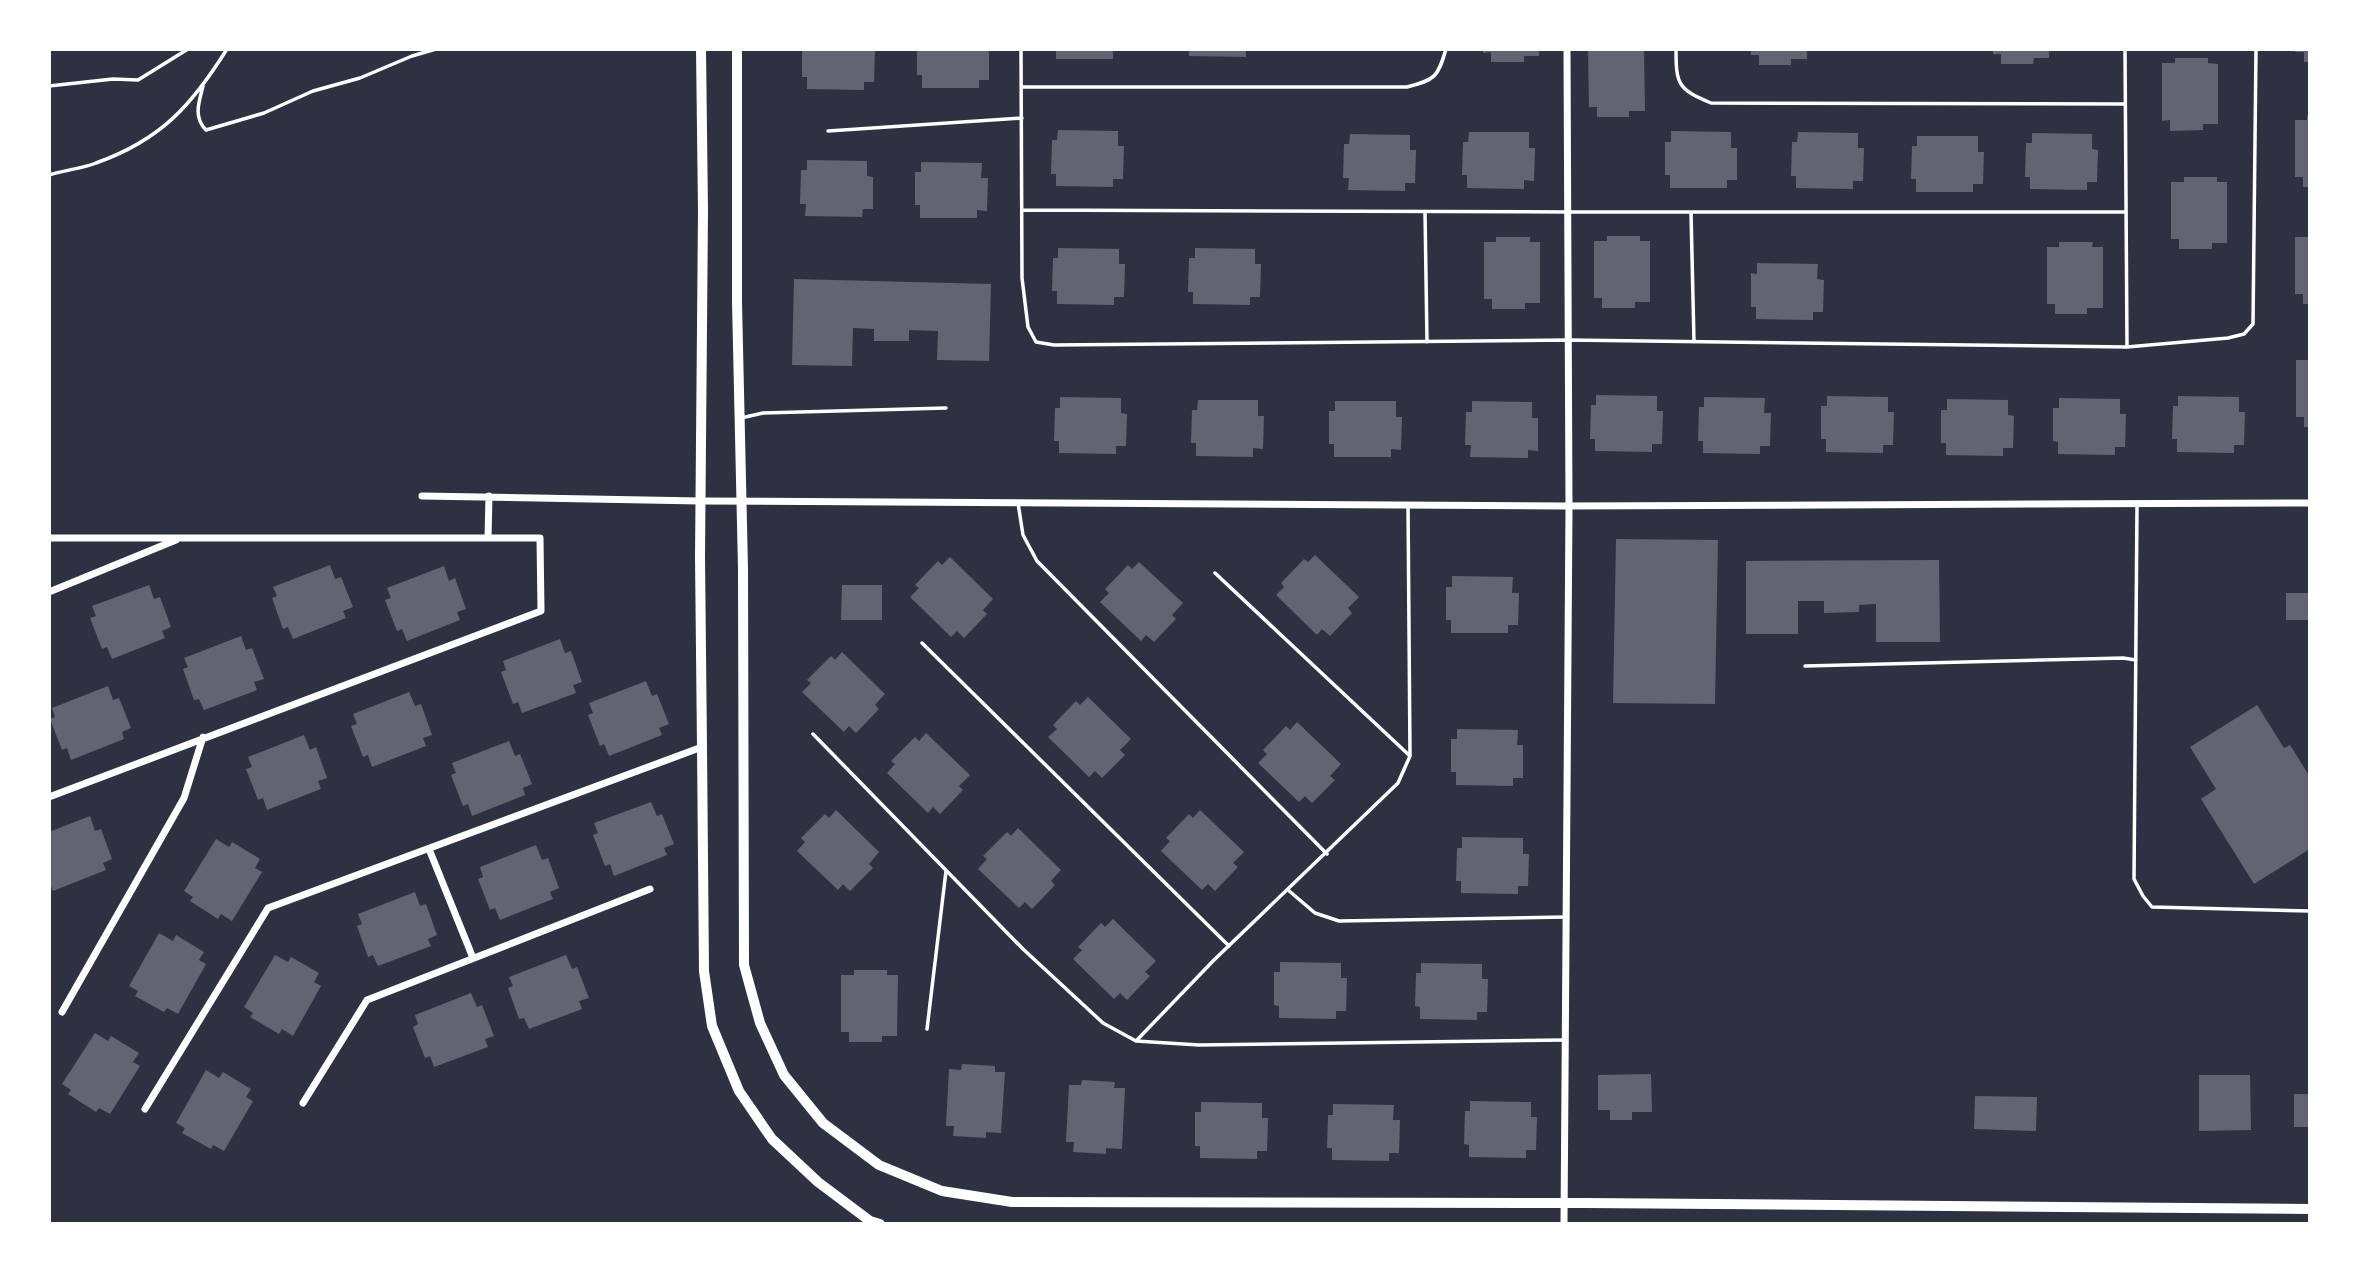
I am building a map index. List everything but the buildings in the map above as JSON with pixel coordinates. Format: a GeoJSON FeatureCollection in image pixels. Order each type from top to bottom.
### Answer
{"type":"FeatureCollection","features":[{"type":"Feature","properties":{"kind":"street"},"geometry":{"type":"LineString","coordinates":[[701,49],[703,211],[700,501],[704,971],[712,1026],[739,1091],[772,1139],[818,1182],[870,1221],[880,1224]]}},
{"type":"Feature","properties":{"kind":"street"},"geometry":{"type":"LineString","coordinates":[[737,49],[744,965],[760,1023],[784,1075],[823,1123],[879,1165],[942,1191],[1012,1202],[2310,1209]]}},
{"type":"Feature","properties":{"kind":"street"},"geometry":{"type":"LineString","coordinates":[[1564,1224],[1569,506],[1567,49]]}},
{"type":"Feature","properties":{"kind":"street"},"geometry":{"type":"LineString","coordinates":[[422,496],[700,501],[1569,506],[2310,503]]}},
{"type":"Feature","properties":{"kind":"street"},"geometry":{"type":"LineString","coordinates":[[488,538],[489,496]]}},
{"type":"Feature","properties":{"kind":"street"},"geometry":{"type":"LineString","coordinates":[[49,538],[540,538],[541,611],[49,797]]}},
{"type":"Feature","properties":{"kind":"street"},"geometry":{"type":"LineString","coordinates":[[49,592],[180,538]]}},
{"type":"Feature","properties":{"kind":"street"},"geometry":{"type":"LineString","coordinates":[[62,1012],[184,798],[203,737]]}},
{"type":"Feature","properties":{"kind":"street"},"geometry":{"type":"LineString","coordinates":[[145,1110],[268,908],[702,747]]}},
{"type":"Feature","properties":{"kind":"street"},"geometry":{"type":"LineString","coordinates":[[429,849],[473,958]]}},
{"type":"Feature","properties":{"kind":"street"},"geometry":{"type":"LineString","coordinates":[[303,1103],[367,1000],[650,889]]}},
{"type":"Feature","properties":{"kind":"lane"},"geometry":{"type":"LineString","coordinates":[[1021,49],[1022,278],[1028,327],[1036,342],[1068,345],[1568,340],[2127,347],[2228,338],[2244,334],[2253,324],[2256,49]]}},
{"type":"Feature","properties":{"kind":"lane"},"geometry":{"type":"LineString","coordinates":[[1021,87],[1407,87],[1429,82],[1441,67],[1446,49]]}},
{"type":"Feature","properties":{"kind":"lane"},"geometry":{"type":"LineString","coordinates":[[1676,49],[1676,75],[1688,93],[1711,103],[2125,104]]}},
{"type":"Feature","properties":{"kind":"lane"},"geometry":{"type":"LineString","coordinates":[[2125,49],[2127,347]]}},
{"type":"Feature","properties":{"kind":"lane"},"geometry":{"type":"LineString","coordinates":[[828,131],[1022,118]]}},
{"type":"Feature","properties":{"kind":"lane"},"geometry":{"type":"LineString","coordinates":[[1022,210],[2126,212]]}},
{"type":"Feature","properties":{"kind":"lane"},"geometry":{"type":"LineString","coordinates":[[1425,212],[1427,342]]}},
{"type":"Feature","properties":{"kind":"lane"},"geometry":{"type":"LineString","coordinates":[[1691,212],[1694,342]]}},
{"type":"Feature","properties":{"kind":"lane"},"geometry":{"type":"LineString","coordinates":[[739,418],[763,413],[946,408]]}},
{"type":"Feature","properties":{"kind":"lane"},"geometry":{"type":"LineString","coordinates":[[1017,502],[1023,535],[1038,561],[1326,854]]}},
{"type":"Feature","properties":{"kind":"lane"},"geometry":{"type":"LineString","coordinates":[[1136,1041],[1229,946],[1398,783],[1410,756],[1408,504]]}},
{"type":"Feature","properties":{"kind":"lane"},"geometry":{"type":"LineString","coordinates":[[2137,504],[2134,879],[2152,907],[2310,911]]}},
{"type":"Feature","properties":{"kind":"lane"},"geometry":{"type":"LineString","coordinates":[[1215,573],[1410,756]]}},
{"type":"Feature","properties":{"kind":"lane"},"geometry":{"type":"LineString","coordinates":[[922,643],[1229,946]]}},
{"type":"Feature","properties":{"kind":"lane"},"geometry":{"type":"LineString","coordinates":[[1805,666],[2136,660]]}},
{"type":"Feature","properties":{"kind":"lane"},"geometry":{"type":"LineString","coordinates":[[813,734],[1023,949],[1103,1023],[1136,1041],[1199,1045],[1565,1040]]}},
{"type":"Feature","properties":{"kind":"lane"},"geometry":{"type":"LineString","coordinates":[[927,1029],[946,870]]}},
{"type":"Feature","properties":{"kind":"lane"},"geometry":{"type":"LineString","coordinates":[[1288,890],[1315,913],[1339,921],[1566,917]]}},
{"type":"Feature","properties":{"kind":"path"},"geometry":{"type":"LineString","coordinates":[[49,86],[113,79],[138,80],[188,49]]}},
{"type":"Feature","properties":{"kind":"path"},"geometry":{"type":"LineString","coordinates":[[49,175],[97,163],[167,125],[191,102],[227,49]]}},
{"type":"Feature","properties":{"kind":"path"},"geometry":{"type":"LineString","coordinates":[[203,86],[198,106],[199,122],[206,130],[264,113],[313,91],[360,78],[436,49]]}}]}
